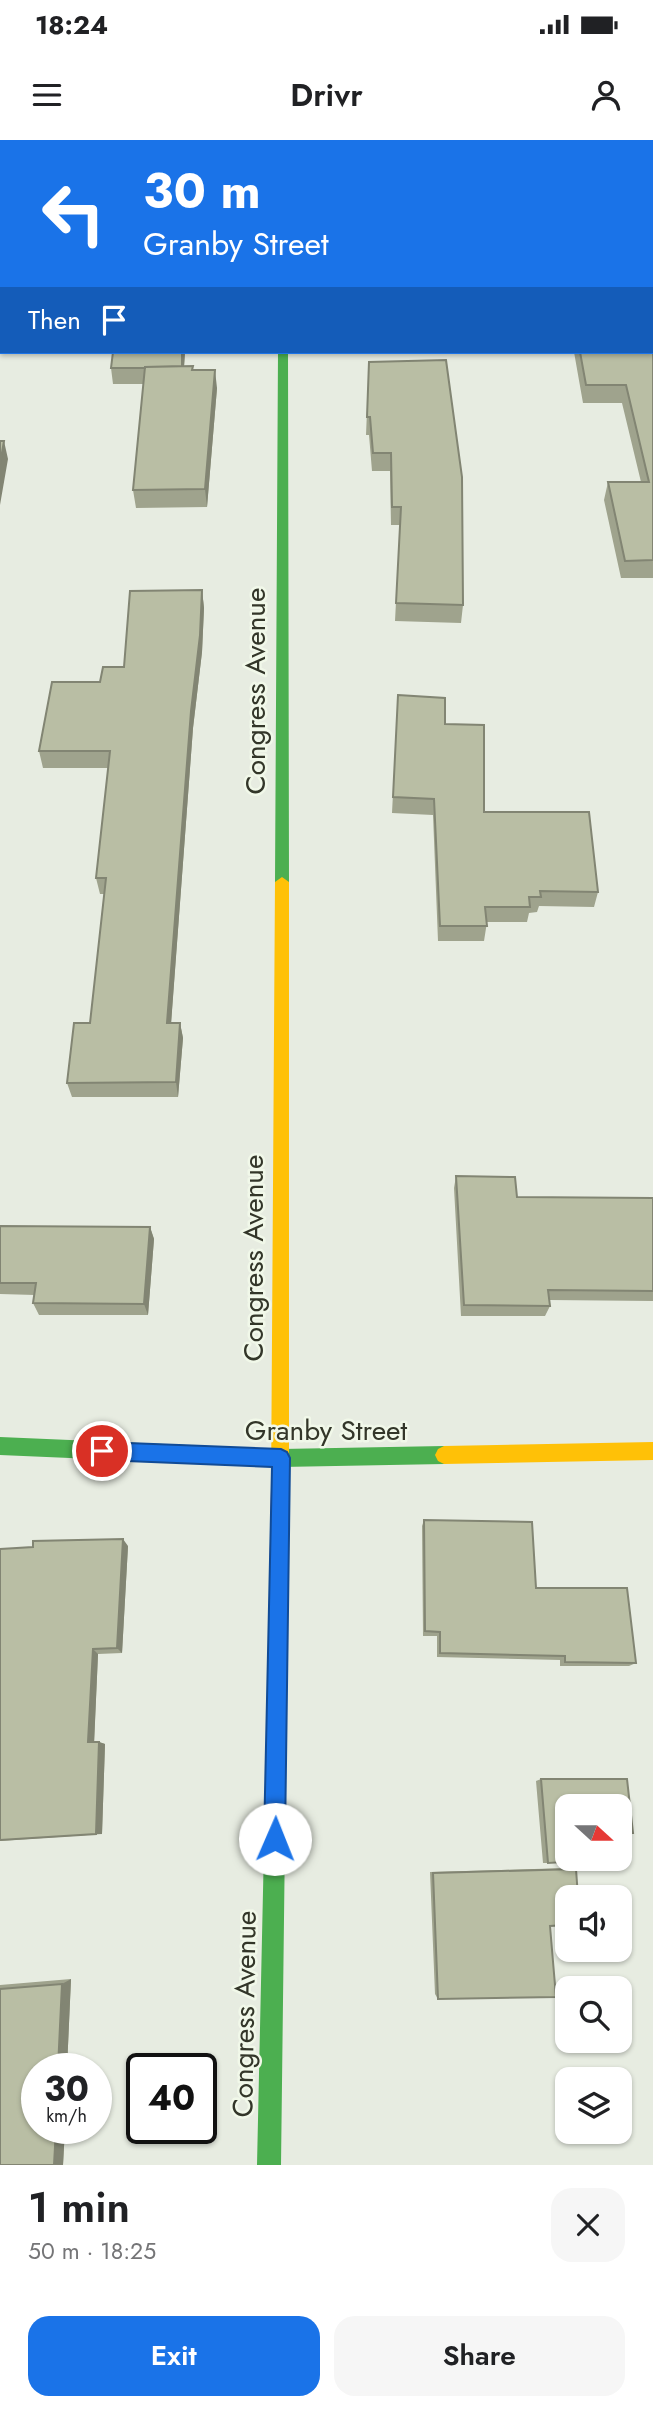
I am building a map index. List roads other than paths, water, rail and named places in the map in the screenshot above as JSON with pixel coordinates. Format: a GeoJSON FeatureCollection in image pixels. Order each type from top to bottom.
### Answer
{"type":"FeatureCollection","features":[{"type":"Feature","properties":{"kind":"street","name":"Congress Avenue"},"geometry":{"type":"LineString","coordinates":[[269,2165],[281,1458],[283,354]]}},
{"type":"Feature","properties":{"kind":"street","name":"Granby Street"},"geometry":{"type":"LineString","coordinates":[[0,1446],[281,1458],[653,1451]]}}]}
